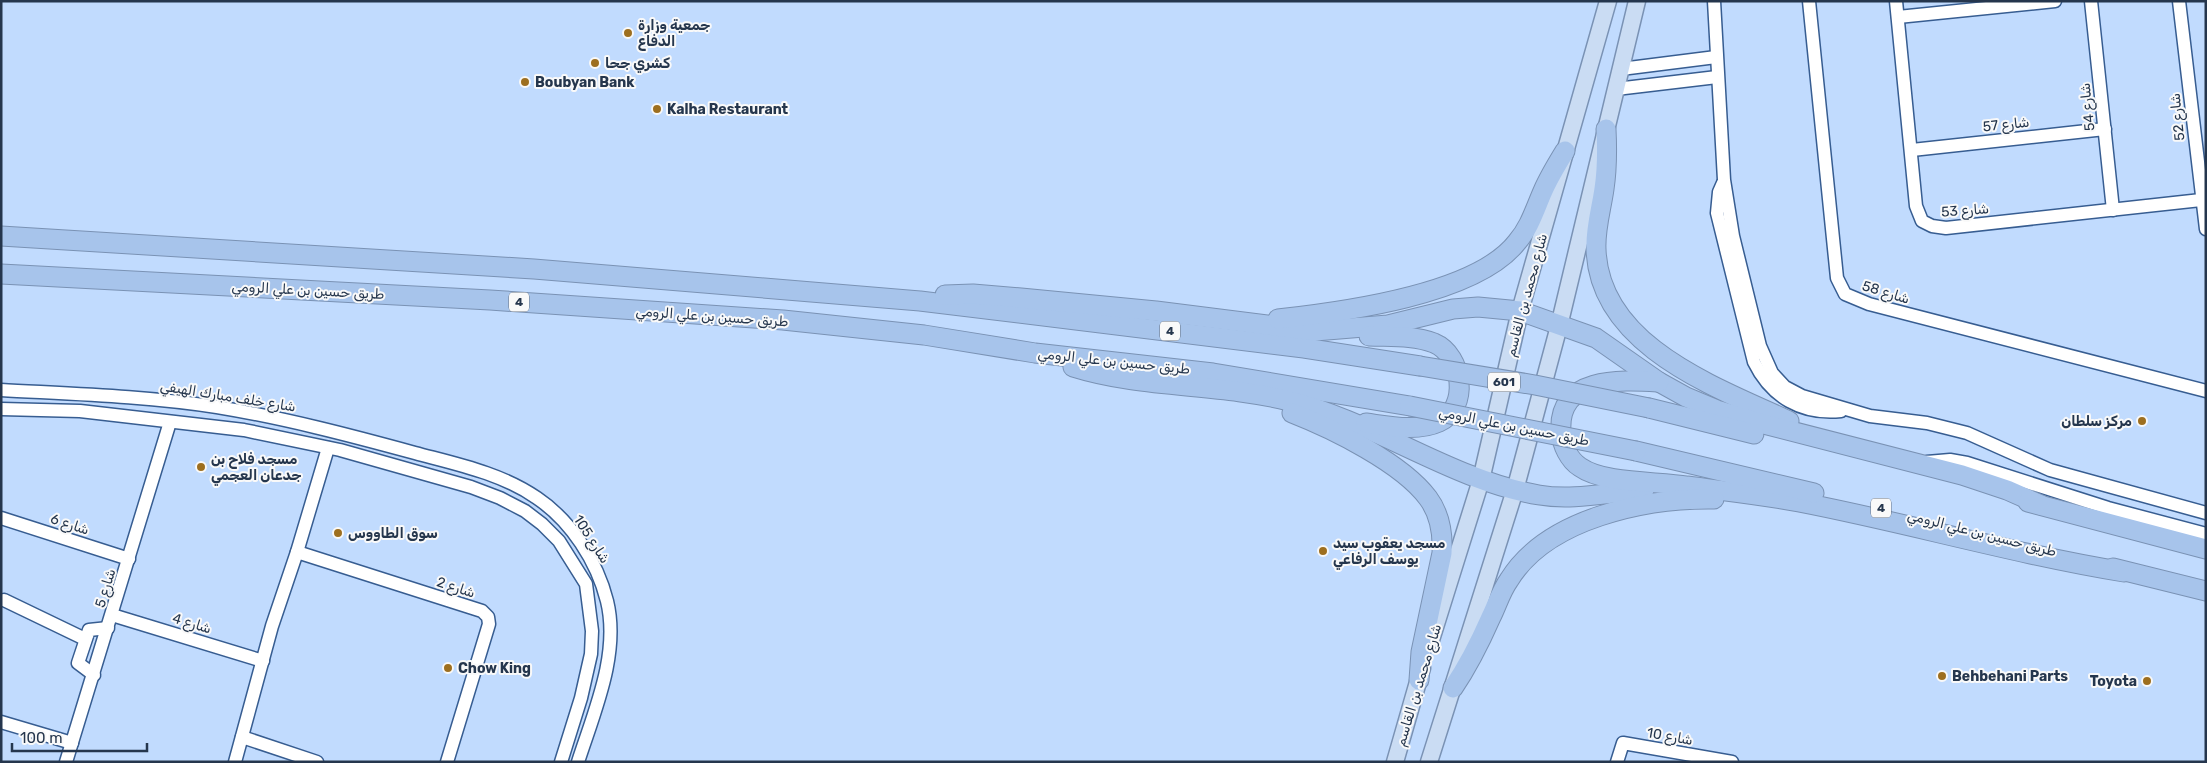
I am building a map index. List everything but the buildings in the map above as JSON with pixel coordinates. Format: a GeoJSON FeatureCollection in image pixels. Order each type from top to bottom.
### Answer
{"type":"FeatureCollection","features":[{"type":"Feature","properties":{"kind":"highway"},"geometry":{"type":"LineString","coordinates":[[1606,129],[1607,167],[1596,228],[1596,252],[1603,286],[1619,314],[1649,345],[1699,380],[1821,437]]}},
{"type":"Feature","properties":{"kind":"highway"},"geometry":{"type":"LineString","coordinates":[[1245,323],[1313,315],[1388,302],[1439,288],[1487,267],[1507,254],[1523,235],[1565,151]]}},
{"type":"Feature","properties":{"kind":"highway","name":"4"},"geometry":{"type":"LineString","coordinates":[[1,236],[534,270],[920,301],[1304,348],[1535,385],[1649,408],[2041,505],[2206,549]]}},
{"type":"Feature","properties":{"kind":"highway","name":"طريق حسين بن علي الرومي"},"geometry":{"type":"LineString","coordinates":[[1,274],[480,300],[773,320],[924,334],[1035,353],[1214,373],[1410,406],[1636,451],[2016,540],[2124,572],[2206,591]]}},
{"type":"Feature","properties":{"kind":"highway"},"geometry":{"type":"LineString","coordinates":[[920,301],[937,296],[955,294],[992,295],[1156,311],[1315,331],[1418,338],[1436,344],[1450,356],[1458,372],[1459,391],[1453,408],[1440,421],[1424,426],[1399,427],[1348,421]]}},
{"type":"Feature","properties":{"kind":"highway"},"geometry":{"type":"LineString","coordinates":[[1315,331],[1388,325],[1453,310],[1478,307],[1520,311],[1596,338],[1659,382],[1686,397],[1717,410],[1752,421],[1821,437],[1984,482],[2041,505]]}},
{"type":"Feature","properties":{"kind":"highway"},"geometry":{"type":"LineString","coordinates":[[1035,353],[1079,369],[1101,374],[1150,382],[1232,390],[1292,401],[1348,421],[1481,480],[1514,490],[1541,495],[1569,496],[1652,489],[1710,489]]}},
{"type":"Feature","properties":{"kind":"highway"},"geometry":{"type":"LineString","coordinates":[[1659,382],[1618,380],[1601,382],[1586,387],[1574,396],[1565,410],[1561,425],[1562,440],[1568,455],[1579,467],[1593,474],[1609,478],[1710,489],[1800,502],[2036,556],[2124,572]]}},
{"type":"Feature","properties":{"kind":"highway"},"geometry":{"type":"LineString","coordinates":[[1232,390],[1298,415],[1342,435],[1399,472],[1428,498],[1439,520],[1443,544],[1432,608],[1421,652],[1419,680]]}},
{"type":"Feature","properties":{"kind":"highway"},"geometry":{"type":"LineString","coordinates":[[1453,688],[1471,658],[1501,593],[1513,573],[1531,553],[1564,531],[1608,514],[1682,499],[1800,502]]}},
{"type":"Feature","properties":{"kind":"main road","name":"شارع محمد بن القاسم"},"geometry":{"type":"LineString","coordinates":[[1395,762],[1481,480],[1520,311],[1608,1]]}},
{"type":"Feature","properties":{"kind":"main road","name":"601"},"geometry":{"type":"LineString","coordinates":[[1430,762],[1514,490],[1560,326],[1637,1]]}},
{"type":"Feature","properties":{"kind":"street"},"geometry":{"type":"LineString","coordinates":[[1714,1],[1724,180],[1733,236],[1760,346],[1767,365],[1778,381],[1793,393],[1846,410],[1870,416],[1947,428],[1991,442],[2031,463],[2050,470],[2206,513]]}},
{"type":"Feature","properties":{"kind":"street","name":"شارع 58"},"geometry":{"type":"LineString","coordinates":[[1809,1],[1837,278],[1845,294],[1869,304],[2206,391]]}},
{"type":"Feature","properties":{"kind":"street","name":"شارع 53"},"geometry":{"type":"LineString","coordinates":[[1896,1],[1916,206],[1922,221],[1932,226],[1946,228],[2201,200]]}},
{"type":"Feature","properties":{"kind":"street"},"geometry":{"type":"LineString","coordinates":[[1898,17],[2055,1]]}},
{"type":"Feature","properties":{"kind":"street","name":"شارع 54"},"geometry":{"type":"LineString","coordinates":[[2091,1],[2113,210]]}},
{"type":"Feature","properties":{"kind":"street","name":"شارع 52"},"geometry":{"type":"LineString","coordinates":[[2179,1],[2201,200],[2206,229]]}},
{"type":"Feature","properties":{"kind":"street"},"geometry":{"type":"LineString","coordinates":[[1621,69],[1716,57]]}},
{"type":"Feature","properties":{"kind":"street"},"geometry":{"type":"LineString","coordinates":[[1616,89],[1717,77]]}},
{"type":"Feature","properties":{"kind":"street","name":"شارع 57"},"geometry":{"type":"LineString","coordinates":[[1912,150],[2105,129]]}},
{"type":"Feature","properties":{"kind":"street"},"geometry":{"type":"LineString","coordinates":[[2,390],[6,392],[10,399],[7,407],[2,409]]}},
{"type":"Feature","properties":{"kind":"street","name":"شارع خلف مبارك الهيفي"},"geometry":{"type":"LineString","coordinates":[[2,390],[121,396],[215,407],[305,424],[445,461]]}},
{"type":"Feature","properties":{"kind":"street"},"geometry":{"type":"LineString","coordinates":[[29,392],[24,400],[24,404],[30,410]]}},
{"type":"Feature","properties":{"kind":"street"},"geometry":{"type":"LineString","coordinates":[[2,409],[80,411],[244,430],[328,448],[441,480],[448,472],[445,461]]}},
{"type":"Feature","properties":{"kind":"street","name":"شارع 5"},"geometry":{"type":"LineString","coordinates":[[66,762],[170,422]]}},
{"type":"Feature","properties":{"kind":"street"},"geometry":{"type":"LineString","coordinates":[[234,762],[328,448]]}},
{"type":"Feature","properties":{"kind":"street"},"geometry":{"type":"LineString","coordinates":[[1919,464],[1940,460],[1967,463],[2108,508],[2206,534]]}},
{"type":"Feature","properties":{"kind":"street","name":"شارع 105"},"geometry":{"type":"LineString","coordinates":[[445,461],[496,477],[530,493],[552,509],[578,538],[596,569],[607,602],[610,630],[607,663],[578,762]]}},
{"type":"Feature","properties":{"kind":"street","name":"شارع 105"},"geometry":{"type":"LineString","coordinates":[[441,480],[500,498],[524,511],[542,524],[559,541],[586,584],[592,631],[591,654],[581,698],[561,762]]}},
{"type":"Feature","properties":{"kind":"street","name":"شارع 6"},"geometry":{"type":"LineString","coordinates":[[1,518],[129,559]]}},
{"type":"Feature","properties":{"kind":"street","name":"شارع 2"},"geometry":{"type":"LineString","coordinates":[[297,552],[482,611],[488,617],[489,624],[447,762]]}},
{"type":"Feature","properties":{"kind":"street"},"geometry":{"type":"LineString","coordinates":[[4,600],[85,639]]}},
{"type":"Feature","properties":{"kind":"street","name":"شارع 4"},"geometry":{"type":"LineString","coordinates":[[112,615],[263,661]]}},
{"type":"Feature","properties":{"kind":"street"},"geometry":{"type":"LineString","coordinates":[[94,675],[78,663],[85,639],[89,630],[108,628]]}},
{"type":"Feature","properties":{"kind":"street"},"geometry":{"type":"LineString","coordinates":[[581,698],[588,697],[596,703]]}},
{"type":"Feature","properties":{"kind":"street"},"geometry":{"type":"LineString","coordinates":[[1,722],[72,743]]}},
{"type":"Feature","properties":{"kind":"street"},"geometry":{"type":"LineString","coordinates":[[242,737],[317,762]]}},
{"type":"Feature","properties":{"kind":"street","name":"شارع 10"},"geometry":{"type":"LineString","coordinates":[[1617,762],[1623,743],[1732,762]]}},
{"type":"Feature","properties":{"kind":"place","name":"جمعية وزارة الدفاع"},"geometry":{"type":"Point","coordinates":[628,33]}},
{"type":"Feature","properties":{"kind":"place","name":"كشري جحا"},"geometry":{"type":"Point","coordinates":[595,63]}},
{"type":"Feature","properties":{"kind":"place","name":"Boubyan Bank"},"geometry":{"type":"Point","coordinates":[525,82]}},
{"type":"Feature","properties":{"kind":"place","name":"Kalha Restaurant"},"geometry":{"type":"Point","coordinates":[657,109]}},
{"type":"Feature","properties":{"kind":"place","name":"مركز سلطان"},"geometry":{"type":"Point","coordinates":[2142,421]}},
{"type":"Feature","properties":{"kind":"place","name":"مسجد فلاح بن جدعان العجمي"},"geometry":{"type":"Point","coordinates":[201,467]}},
{"type":"Feature","properties":{"kind":"place","name":"سوق الطاووس"},"geometry":{"type":"Point","coordinates":[338,533]}},
{"type":"Feature","properties":{"kind":"place","name":"مسجد يعقوب سيد يوسف الرفاعي"},"geometry":{"type":"Point","coordinates":[1323,551]}},
{"type":"Feature","properties":{"kind":"place","name":"Chow King"},"geometry":{"type":"Point","coordinates":[448,668]}},
{"type":"Feature","properties":{"kind":"place","name":"Behbehani Parts"},"geometry":{"type":"Point","coordinates":[1942,676]}},
{"type":"Feature","properties":{"kind":"place","name":"Toyota"},"geometry":{"type":"Point","coordinates":[2147,681]}}]}
